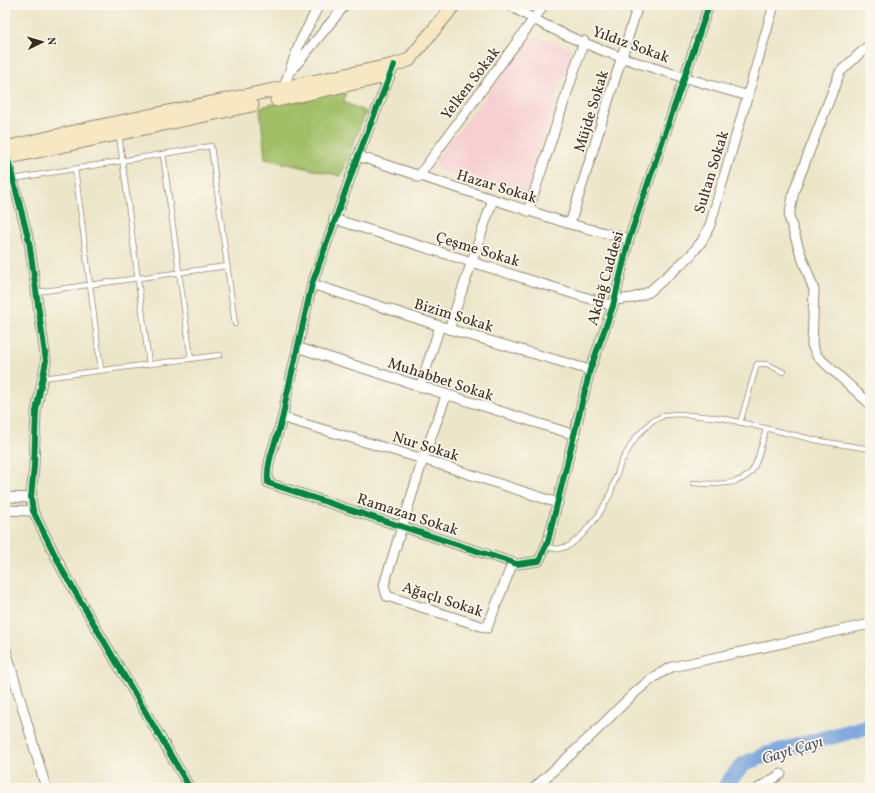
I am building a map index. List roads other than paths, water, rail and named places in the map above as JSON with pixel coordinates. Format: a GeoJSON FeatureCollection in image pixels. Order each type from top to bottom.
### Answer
{"type":"FeatureCollection","features":[{"type":"Feature","properties":{"kind":"street"},"geometry":{"type":"LineString","coordinates":[[282,89],[319,5]]}},
{"type":"Feature","properties":{"kind":"street"},"geometry":{"type":"LineString","coordinates":[[5,152],[118,133],[282,89],[345,5]]}},
{"type":"Feature","properties":{"kind":"street"},"geometry":{"type":"LineString","coordinates":[[5,152],[91,128],[282,89],[382,77],[394,65],[409,60],[454,5]]}},
{"type":"Feature","properties":{"kind":"street","name":"Yıldız Sokak"},"geometry":{"type":"LineString","coordinates":[[510,5],[534,20],[622,57],[748,96]]}},
{"type":"Feature","properties":{"kind":"street","name":"Yelken Sokak"},"geometry":{"type":"LineString","coordinates":[[418,177],[544,5]]}},
{"type":"Feature","properties":{"kind":"street","name":"Müjde Sokak"},"geometry":{"type":"LineString","coordinates":[[570,224],[638,5]]}},
{"type":"Feature","properties":{"kind":"street","name":"Akdağ Caddesi"},"geometry":{"type":"LineString","coordinates":[[539,561],[546,547],[590,370],[614,303],[629,239],[686,78],[709,5]]}},
{"type":"Feature","properties":{"kind":"street","name":"Sultan Sokak"},"geometry":{"type":"LineString","coordinates":[[614,303],[649,292],[690,256],[702,241],[710,225],[774,5]]}},
{"type":"Feature","properties":{"kind":"street"},"geometry":{"type":"LineString","coordinates":[[528,210],[584,41]]}},
{"type":"Feature","properties":{"kind":"street"},"geometry":{"type":"LineString","coordinates":[[870,44],[840,72],[794,191],[790,217],[800,252],[814,290],[812,345],[817,356],[870,404]]}},
{"type":"Feature","properties":{"kind":"street"},"geometry":{"type":"LineString","coordinates":[[284,418],[285,403],[299,348],[312,284],[334,218],[394,65]]}},
{"type":"Feature","properties":{"kind":"street"},"geometry":{"type":"LineString","coordinates":[[5,152],[29,241],[46,362],[36,411],[31,498],[33,511],[64,573],[190,788]]}},
{"type":"Feature","properties":{"kind":"street","name":"Hazar Sokak"},"geometry":{"type":"LineString","coordinates":[[358,156],[418,177],[570,224],[629,239]]}},
{"type":"Feature","properties":{"kind":"street"},"geometry":{"type":"LineString","coordinates":[[420,387],[471,262],[493,199]]}},
{"type":"Feature","properties":{"kind":"street","name":"Çeşme Sokak"},"geometry":{"type":"LineString","coordinates":[[334,218],[471,262],[614,303]]}},
{"type":"Feature","properties":{"kind":"street","name":"Bizim Sokak"},"geometry":{"type":"LineString","coordinates":[[312,284],[445,328],[590,370]]}},
{"type":"Feature","properties":{"kind":"street","name":"Muhabbet Sokak"},"geometry":{"type":"LineString","coordinates":[[299,348],[446,396],[574,435]]}},
{"type":"Feature","properties":{"kind":"street","name":"Ağaçlı Sokak"},"geometry":{"type":"LineString","coordinates":[[446,396],[423,459],[384,585],[387,596],[487,628],[512,562]]}},
{"type":"Feature","properties":{"kind":"street","name":"Nur Sokak"},"geometry":{"type":"LineString","coordinates":[[284,418],[423,459],[558,503]]}},
{"type":"Feature","properties":{"kind":"street","name":"Ramazan Sokak"},"geometry":{"type":"LineString","coordinates":[[284,418],[267,471],[268,483],[403,525],[517,564],[539,561]]}},
{"type":"Feature","properties":{"kind":"street"},"geometry":{"type":"LineString","coordinates":[[5,497],[31,498]]}},
{"type":"Feature","properties":{"kind":"street"},"geometry":{"type":"LineString","coordinates":[[5,510],[33,511]]}},
{"type":"Feature","properties":{"kind":"street"},"geometry":{"type":"LineString","coordinates":[[534,788],[639,689],[659,673],[672,666],[870,624]]}},
{"type":"Feature","properties":{"kind":"street"},"geometry":{"type":"LineString","coordinates":[[5,648],[8,667],[46,788]]}},
{"type":"Feature","properties":{"kind":"street"},"geometry":{"type":"LineString","coordinates":[[759,788],[781,774]]}},
{"type":"Feature","properties":{"kind":"lane"},"geometry":{"type":"LineString","coordinates":[[118,133],[149,364]]}},
{"type":"Feature","properties":{"kind":"lane"},"geometry":{"type":"LineString","coordinates":[[13,179],[212,146],[235,324]]}},
{"type":"Feature","properties":{"kind":"lane"},"geometry":{"type":"LineString","coordinates":[[163,154],[191,359]]}},
{"type":"Feature","properties":{"kind":"lane"},"geometry":{"type":"LineString","coordinates":[[75,169],[101,370]]}},
{"type":"Feature","properties":{"kind":"lane"},"geometry":{"type":"LineString","coordinates":[[37,292],[227,266]]}},
{"type":"Feature","properties":{"kind":"lane"},"geometry":{"type":"LineString","coordinates":[[43,378],[220,355]]}},
{"type":"Feature","properties":{"kind":"lane"},"geometry":{"type":"LineString","coordinates":[[740,423],[757,364],[767,364],[783,372]]}},
{"type":"Feature","properties":{"kind":"lane"},"geometry":{"type":"LineString","coordinates":[[546,547],[558,550],[569,546],[582,535],[598,516],[610,495],[622,462],[636,438],[652,421],[665,415],[679,414],[722,418],[840,445],[857,446],[870,449]]}},
{"type":"Feature","properties":{"kind":"lane"},"geometry":{"type":"LineString","coordinates":[[693,483],[720,484],[743,478],[752,471],[766,429]]}},
{"type":"Feature","properties":{"kind":"waterway","name":"Gayt Çayı"},"geometry":{"type":"LineString","coordinates":[[725,788],[728,782],[744,764],[765,755],[870,726]]}}]}
